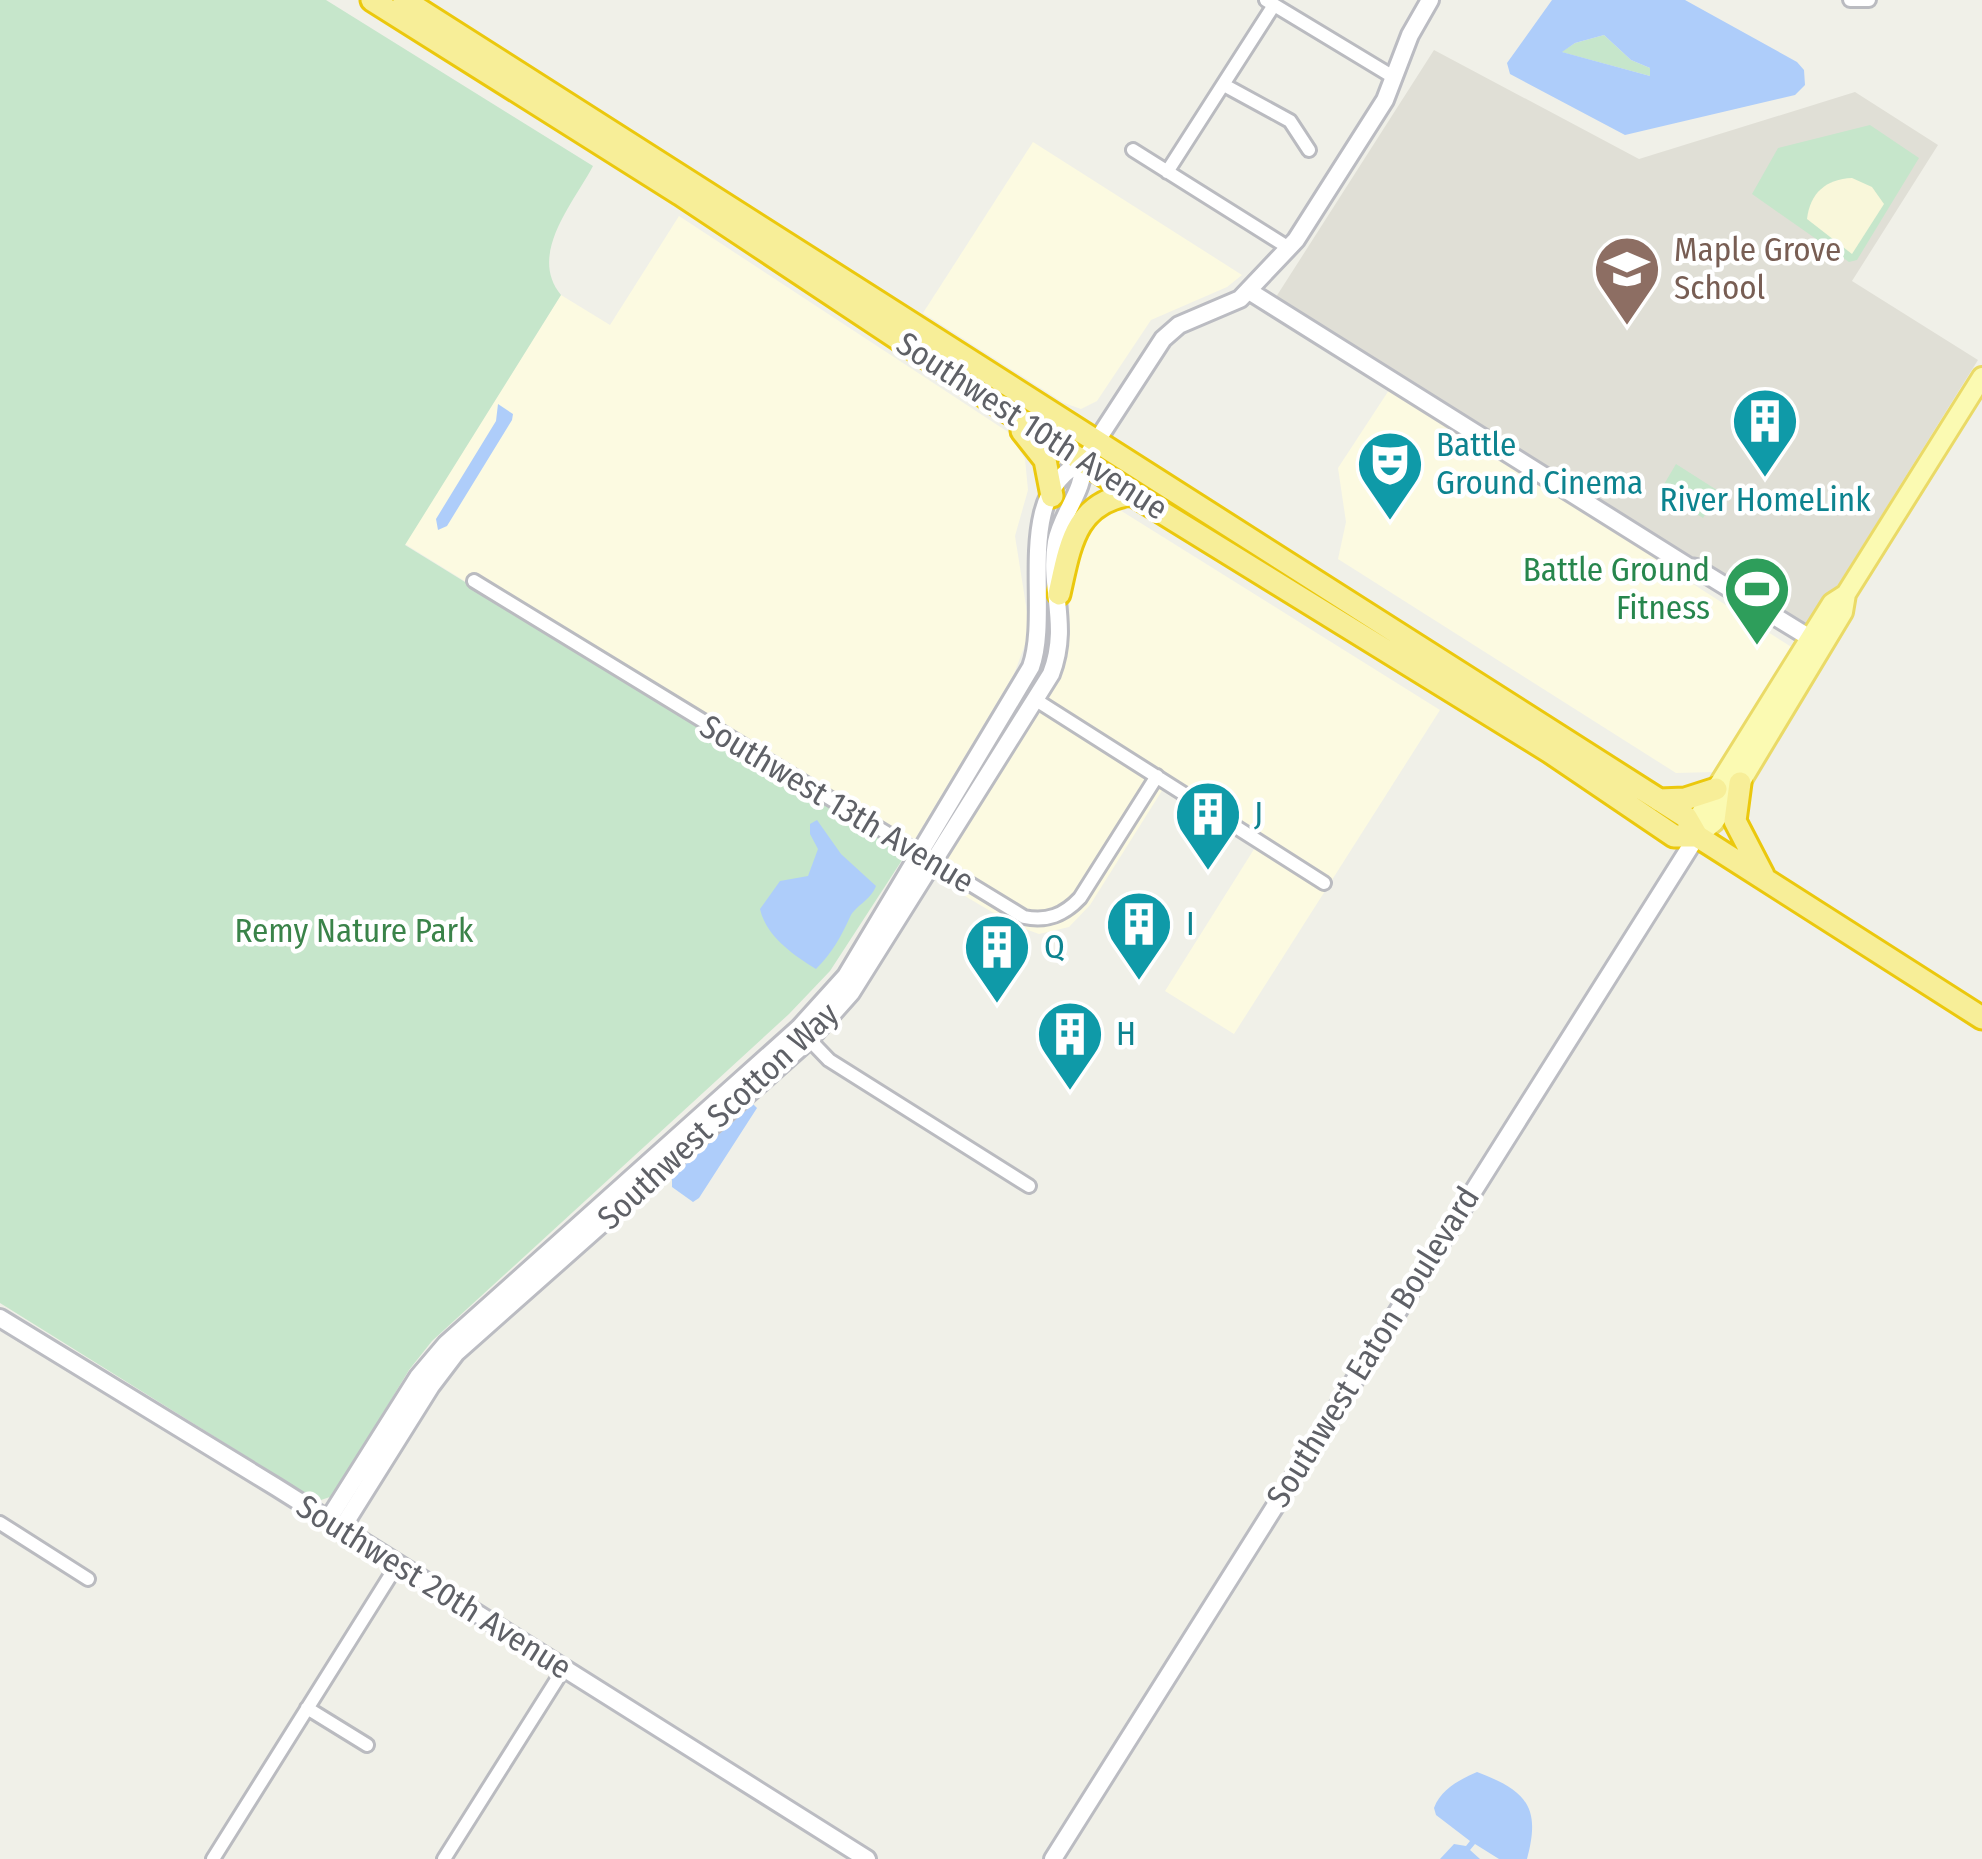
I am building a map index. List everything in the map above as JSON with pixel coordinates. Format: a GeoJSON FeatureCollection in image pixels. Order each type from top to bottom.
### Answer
{"type":"FeatureCollection","features":[{"type":"Feature","properties":{"kind":"highway","name":"Southwest 10th Avenue"},"geometry":{"type":"LineString","coordinates":[[372,0],[699,206],[1132,494],[1550,752],[1674,836],[1697,836]]}},
{"type":"Feature","properties":{"kind":"highway","name":"Southwest 10th Avenue"},"geometry":{"type":"LineString","coordinates":[[404,0],[1686,817],[1697,836],[1982,1018]]}},
{"type":"Feature","properties":{"kind":"highway"},"geometry":{"type":"LineString","coordinates":[[1007,412],[1041,452],[1052,496]]}},
{"type":"Feature","properties":{"kind":"highway"},"geometry":{"type":"LineString","coordinates":[[1059,594],[1073,540],[1091,510],[1109,499],[1132,494]]}},
{"type":"Feature","properties":{"kind":"highway"},"geometry":{"type":"LineString","coordinates":[[1740,782],[1736,821],[1767,881]]}},
{"type":"Feature","properties":{"kind":"highway"},"geometry":{"type":"LineString","coordinates":[[1659,800],[1694,797],[1716,789]]}},
{"type":"Feature","properties":{"kind":"main road","name":"Southwest Eaton Boulevard"},"geometry":{"type":"LineString","coordinates":[[1697,836],[1714,821],[1740,782],[1843,612],[1846,594],[1982,377]]}},
{"type":"Feature","properties":{"kind":"main road","name":"Southwest Eaton Boulevard"},"geometry":{"type":"LineString","coordinates":[[1697,836],[1701,813],[1832,602],[1846,594]]}},
{"type":"Feature","properties":{"kind":"main road"},"geometry":{"type":"LineString","coordinates":[[1794,692],[1799,670],[1812,649],[1807,643]]}},
{"type":"Feature","properties":{"kind":"street","name":"Southwest Scotton Way"},"geometry":{"type":"LineString","coordinates":[[335,1524],[448,1362],[507,1298],[851,993],[1034,659],[1040,616],[1036,551],[1052,496],[1067,469],[1083,462],[1163,338],[1179,325],[1228,305],[1250,290],[1288,248],[1385,100],[1410,35],[1430,0]]}},
{"type":"Feature","properties":{"kind":"street"},"geometry":{"type":"LineString","coordinates":[[1850,0],[1869,0]]}},
{"type":"Feature","properties":{"kind":"street"},"geometry":{"type":"LineString","coordinates":[[1167,172],[1270,3],[1395,78]]}},
{"type":"Feature","properties":{"kind":"street"},"geometry":{"type":"LineString","coordinates":[[1224,85],[1290,121],[1309,150]]}},
{"type":"Feature","properties":{"kind":"street"},"geometry":{"type":"LineString","coordinates":[[1133,150],[1288,248]]}},
{"type":"Feature","properties":{"kind":"street"},"geometry":{"type":"LineString","coordinates":[[1250,290],[1696,568],[1807,643]]}},
{"type":"Feature","properties":{"kind":"street","name":"Southwest Scotton Way"},"geometry":{"type":"LineString","coordinates":[[927,858],[1036,700],[1058,652],[1062,619],[1055,546],[1064,514],[1084,481],[1083,462]]}},
{"type":"Feature","properties":{"kind":"street","name":"Southwest 13th Avenue"},"geometry":{"type":"LineString","coordinates":[[474,581],[1024,917],[1048,919],[1064,913],[1080,898],[1157,776]]}},
{"type":"Feature","properties":{"kind":"street"},"geometry":{"type":"LineString","coordinates":[[1036,700],[1324,883]]}},
{"type":"Feature","properties":{"kind":"street","name":"Southwest Eaton Boulevard"},"geometry":{"type":"LineString","coordinates":[[1053,1859],[1697,836]]}},
{"type":"Feature","properties":{"kind":"street"},"geometry":{"type":"LineString","coordinates":[[804,1034],[829,1060],[1029,1186]]}},
{"type":"Feature","properties":{"kind":"street","name":"Southwest 20th Avenue"},"geometry":{"type":"LineString","coordinates":[[0,1318],[867,1859]]}},
{"type":"Feature","properties":{"kind":"street"},"geometry":{"type":"LineString","coordinates":[[0,1523],[88,1579]]}},
{"type":"Feature","properties":{"kind":"street"},"geometry":{"type":"LineString","coordinates":[[213,1859],[398,1564]]}},
{"type":"Feature","properties":{"kind":"street"},"geometry":{"type":"LineString","coordinates":[[444,1859],[563,1670]]}},
{"type":"Feature","properties":{"kind":"street"},"geometry":{"type":"LineString","coordinates":[[308,1708],[367,1745]]}},
{"type":"Feature","properties":{"kind":"shaded area","name":"Maple Grove School"},"geometry":{"type":"Polygon","coordinates":[[[1434,50],[1639,159],[1855,92],[1938,145],[1852,281],[1978,360],[1815,622],[1798,626],[1276,297],[1434,50]]]}},
{"type":"Feature","properties":{"kind":"shaded area"},"geometry":{"type":"Polygon","coordinates":[[[1033,142],[1242,275],[1227,287],[1151,320],[1097,401],[1081,409],[1064,403],[923,313],[1033,142]]]}},
{"type":"Feature","properties":{"kind":"shaded area"},"geometry":{"type":"Polygon","coordinates":[[[679,216],[1008,432],[1025,459],[1028,490],[1015,536],[1030,631],[1014,674],[906,854],[405,544],[561,295],[610,325],[679,216]]]}},
{"type":"Feature","properties":{"kind":"shaded area"},"geometry":{"type":"Polygon","coordinates":[[[1391,387],[1675,566],[1693,584],[1793,648],[1714,772],[1676,773],[1338,559],[1346,522],[1338,468],[1391,387]]]}},
{"type":"Feature","properties":{"kind":"shaded area"},"geometry":{"type":"Polygon","coordinates":[[[1115,507],[1440,710],[1234,1034],[1165,991],[1261,838],[1168,781],[1090,905],[1069,927],[1039,934],[1014,925],[931,876],[1062,665],[1069,637],[1070,578],[1092,519],[1115,507]]]}},
{"type":"Feature","properties":{"kind":"green space","name":"Remy Nature Park"},"geometry":{"type":"Polygon","coordinates":[[[0,0],[326,0],[593,166],[551,247],[552,280],[561,295],[405,545],[906,854],[830,971],[789,1014],[432,1341],[409,1370],[333,1496],[318,1501],[0,1303],[0,0]]]}},
{"type":"Feature","properties":{"kind":"green space"},"geometry":{"type":"Polygon","coordinates":[[[1604,35],[1631,60],[1650,68],[1650,76],[1561,52],[1604,35]]]}},
{"type":"Feature","properties":{"kind":"green space"},"geometry":{"type":"Polygon","coordinates":[[[1870,125],[1919,158],[1857,260],[1849,262],[1752,194],[1778,148],[1870,125]]]}},
{"type":"Feature","properties":{"kind":"green space"},"geometry":{"type":"Polygon","coordinates":[[[1676,464],[1720,492],[1703,518],[1660,491],[1676,464]]]}},
{"type":"Feature","properties":{"kind":"sand"},"geometry":{"type":"Polygon","coordinates":[[[1852,178],[1872,187],[1884,204],[1852,254],[1807,219],[1821,189],[1852,178]]]}},
{"type":"Feature","properties":{"kind":"water"},"geometry":{"type":"Polygon","coordinates":[[[1552,0],[1685,0],[1797,62],[1804,70],[1805,85],[1795,95],[1625,135],[1510,74],[1507,63],[1552,0]],[[1604,35],[1562,52],[1650,76],[1650,68],[1631,60],[1604,35]]]}},
{"type":"Feature","properties":{"kind":"water"},"geometry":{"type":"Polygon","coordinates":[[[498,404],[513,414],[512,420],[447,526],[438,530],[436,519],[496,421],[498,404]]]}},
{"type":"Feature","properties":{"kind":"water"},"geometry":{"type":"Polygon","coordinates":[[[817,820],[841,854],[876,886],[816,969],[774,936],[760,909],[780,881],[808,876],[818,849],[810,824],[817,820]]]}},
{"type":"Feature","properties":{"kind":"water"},"geometry":{"type":"Polygon","coordinates":[[[753,1104],[757,1108],[699,1198],[693,1202],[672,1187],[672,1176],[753,1104]]]}},
{"type":"Feature","properties":{"kind":"water"},"geometry":{"type":"Polygon","coordinates":[[[1477,1772],[1508,1786],[1526,1803],[1532,1826],[1527,1859],[1499,1859],[1475,1844],[1470,1850],[1480,1859],[1440,1859],[1454,1844],[1466,1846],[1470,1841],[1436,1815],[1434,1808],[1446,1790],[1477,1772]]]}},
{"type":"Feature","properties":{"kind":"place","name":"Maple Grove School"},"geometry":{"type":"Point","coordinates":[1627,328]}},
{"type":"Feature","properties":{"kind":"place","name":"River HomeLink"},"geometry":{"type":"Point","coordinates":[1765,480]}},
{"type":"Feature","properties":{"kind":"place","name":"Battle Ground Cinema"},"geometry":{"type":"Point","coordinates":[1390,523]}},
{"type":"Feature","properties":{"kind":"place","name":"Battle Ground Fitness"},"geometry":{"type":"Point","coordinates":[1757,648]}},
{"type":"Feature","properties":{"kind":"place","name":"J"},"geometry":{"type":"Point","coordinates":[1208,873]}},
{"type":"Feature","properties":{"kind":"place","name":"I"},"geometry":{"type":"Point","coordinates":[1139,983]}},
{"type":"Feature","properties":{"kind":"place","name":"Q"},"geometry":{"type":"Point","coordinates":[997,1006]}},
{"type":"Feature","properties":{"kind":"place","name":"H"},"geometry":{"type":"Point","coordinates":[1070,1093]}}]}
